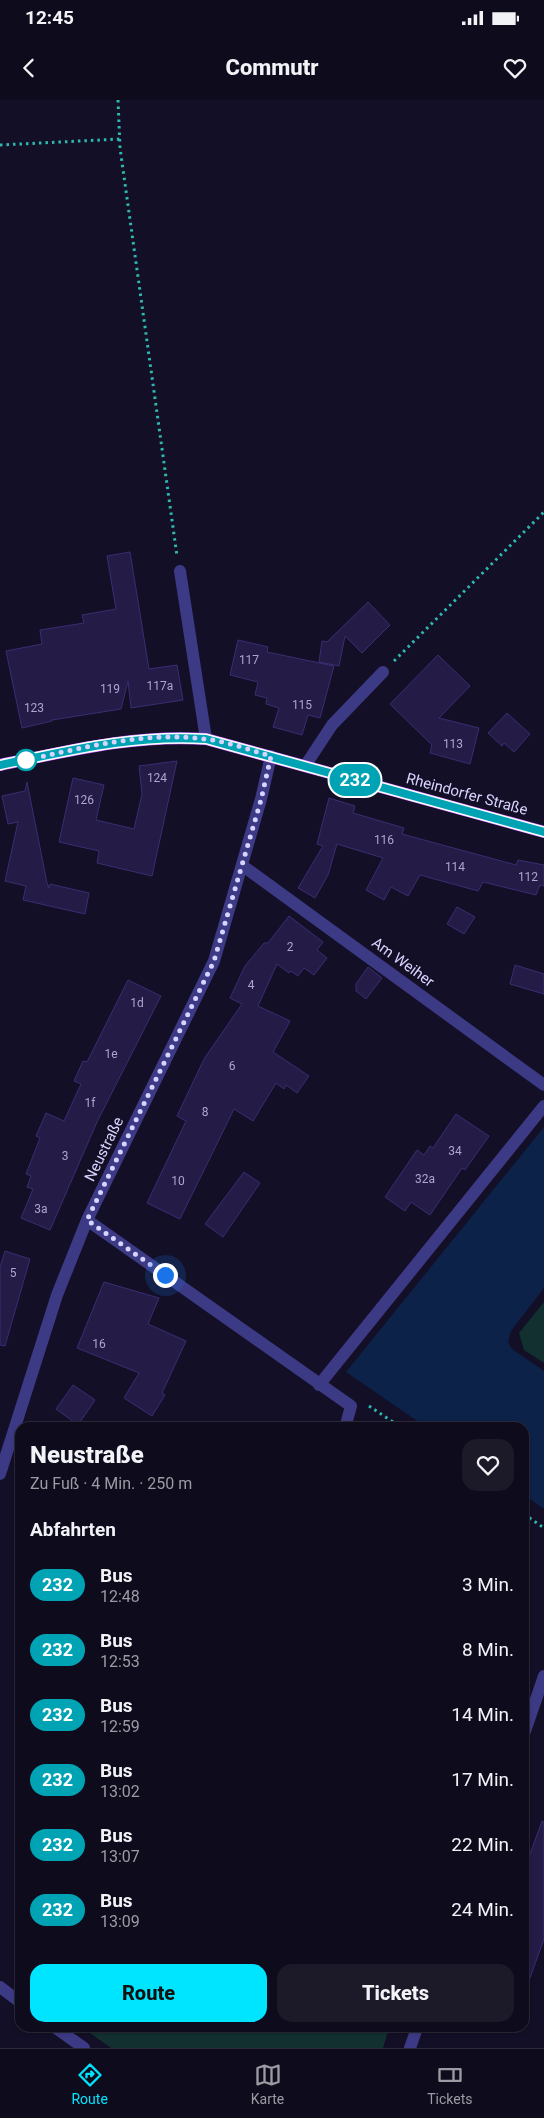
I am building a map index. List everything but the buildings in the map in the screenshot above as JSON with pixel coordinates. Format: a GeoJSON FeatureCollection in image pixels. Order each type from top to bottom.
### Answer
{"type":"FeatureCollection","features":[{"type":"Feature","properties":{"kind":"main road","name":"Rheindorfer Straße"},"geometry":{"type":"LineString","coordinates":[[0,765],[102,744],[167,736],[206,739],[544,832]]}},
{"type":"Feature","properties":{"kind":"street"},"geometry":{"type":"LineString","coordinates":[[180,571],[206,739]]}},
{"type":"Feature","properties":{"kind":"street"},"geometry":{"type":"LineString","coordinates":[[304,766],[332,725],[383,672]]}},
{"type":"Feature","properties":{"kind":"street","name":"Neustraße"},"geometry":{"type":"LineString","coordinates":[[16,1422],[57,1294],[87,1220],[214,961],[243,866],[271,756]]}},
{"type":"Feature","properties":{"kind":"street","name":"Am Weiher"},"geometry":{"type":"LineString","coordinates":[[243,866],[544,1085]]}},
{"type":"Feature","properties":{"kind":"street"},"geometry":{"type":"LineString","coordinates":[[319,1385],[544,1106]]}},
{"type":"Feature","properties":{"kind":"street"},"geometry":{"type":"LineString","coordinates":[[87,1220],[319,1385],[352,1406],[347,1422]]}},
{"type":"Feature","properties":{"kind":"street","name":"Neustraße"},"geometry":{"type":"LineString","coordinates":[[0,1474],[15,1427]]}},
{"type":"Feature","properties":{"kind":"street"},"geometry":{"type":"LineString","coordinates":[[529,1720],[544,1676]]}},
{"type":"Feature","properties":{"kind":"street"},"geometry":{"type":"LineString","coordinates":[[0,1987],[15,1998]]}},
{"type":"Feature","properties":{"kind":"street"},"geometry":{"type":"LineString","coordinates":[[62,2032],[84,2048]]}},
{"type":"Feature","properties":{"kind":"street"},"geometry":{"type":"LineString","coordinates":[[410,2048],[416,2032]]}},
{"type":"Feature","properties":{"kind":"path"},"geometry":{"type":"LineString","coordinates":[[118,100],[120,139],[180,571]]}},
{"type":"Feature","properties":{"kind":"path"},"geometry":{"type":"LineString","coordinates":[[0,145],[120,139]]}},
{"type":"Feature","properties":{"kind":"path"},"geometry":{"type":"LineString","coordinates":[[383,672],[544,512]]}},
{"type":"Feature","properties":{"kind":"path"},"geometry":{"type":"LineString","coordinates":[[352,1406],[363,1403],[394,1422]]}},
{"type":"Feature","properties":{"kind":"path"},"geometry":{"type":"LineString","coordinates":[[529,1518],[544,1528]]}},
{"type":"Feature","properties":{"kind":"green space"},"geometry":{"type":"Polygon","coordinates":[[[544,1302],[544,1363],[524,1350],[519,1333],[544,1302]]]}},
{"type":"Feature","properties":{"kind":"green space"},"geometry":{"type":"Polygon","coordinates":[[[89,2032],[388,2032],[383,2048],[111,2048],[89,2032]]]}},
{"type":"Feature","properties":{"kind":"water"},"geometry":{"type":"Polygon","coordinates":[[[544,1127],[544,1288],[511,1331],[508,1342],[512,1349],[544,1371],[544,1509],[529,1498],[529,1422],[419,1422],[346,1372],[544,1127]]]}},
{"type":"Feature","properties":{"kind":"bus line","name":"232"},"geometry":{"type":"LineString","coordinates":[[0,765],[102,744],[167,736],[206,739],[544,832]]}},
{"type":"Feature","properties":{"kind":"route"},"geometry":{"type":"LineString","coordinates":[[26,760],[102,744],[167,736],[206,739],[271,756],[261,800],[214,961],[87,1220],[165,1275]]}}]}
